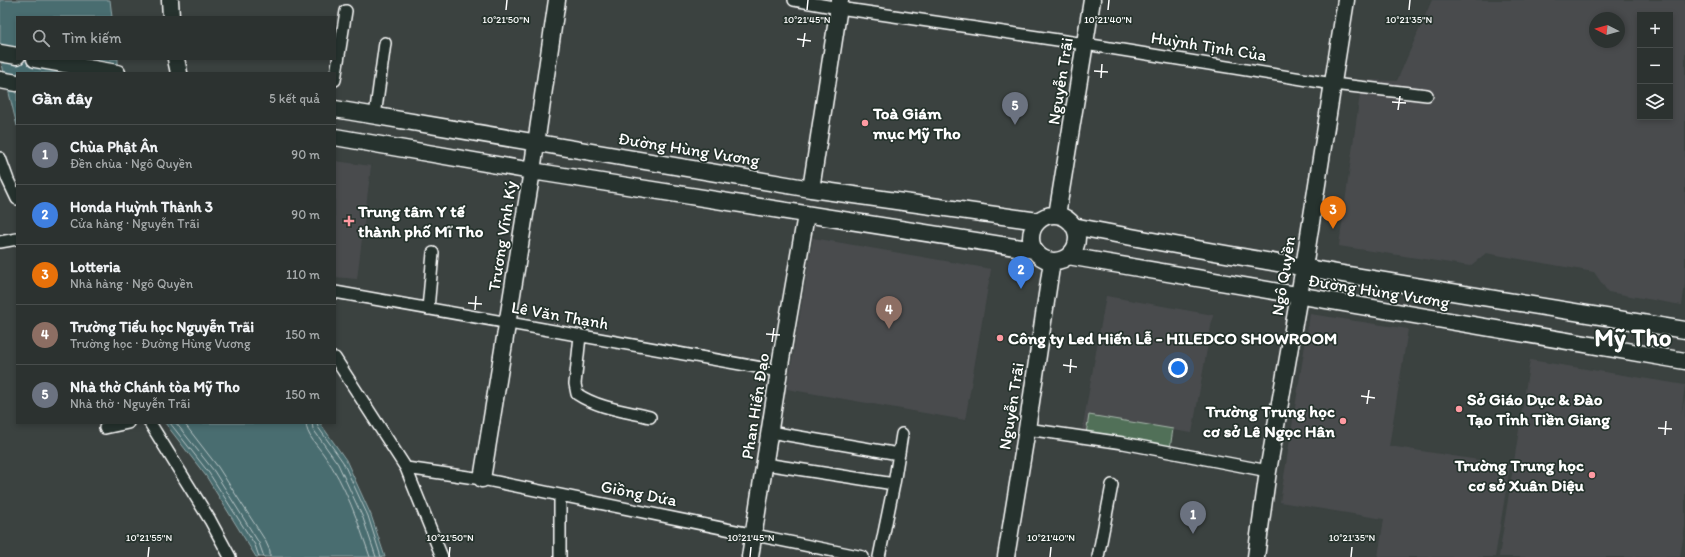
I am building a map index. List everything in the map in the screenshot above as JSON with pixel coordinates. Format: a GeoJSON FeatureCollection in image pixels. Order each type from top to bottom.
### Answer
{"type":"FeatureCollection","features":[{"type":"Feature","properties":{"kind":"main road"},"geometry":{"type":"LineString","coordinates":[[170,0],[171,16]]}},
{"type":"Feature","properties":{"kind":"main road","name":"Trương Vĩnh Ký"},"geometry":{"type":"LineString","coordinates":[[482,479],[532,171],[557,0]]}},
{"type":"Feature","properties":{"kind":"main road","name":"Nguyễn Trãi"},"geometry":{"type":"LineString","coordinates":[[1058,215],[1092,0]]}},
{"type":"Feature","properties":{"kind":"main road","name":"Ngô Quyền"},"geometry":{"type":"LineString","coordinates":[[1256,557],[1268,471],[1304,267],[1346,0]]}},
{"type":"Feature","properties":{"kind":"main road"},"geometry":{"type":"LineString","coordinates":[[811,189],[840,4]]}},
{"type":"Feature","properties":{"kind":"main road"},"geometry":{"type":"LineString","coordinates":[[0,53],[16,56]]}},
{"type":"Feature","properties":{"kind":"main road"},"geometry":{"type":"LineString","coordinates":[[41,60],[111,72]]}},
{"type":"Feature","properties":{"kind":"main road"},"geometry":{"type":"LineString","coordinates":[[176,60],[179,72]]}},
{"type":"Feature","properties":{"kind":"main road"},"geometry":{"type":"LineString","coordinates":[[0,80],[16,83]]}},
{"type":"Feature","properties":{"kind":"main road","name":"Đường Hùng Vương"},"geometry":{"type":"LineString","coordinates":[[336,109],[811,189],[1038,221]]}},
{"type":"Feature","properties":{"kind":"main road"},"geometry":{"type":"LineString","coordinates":[[336,137],[532,171],[1034,250]]}},
{"type":"Feature","properties":{"kind":"main road","name":"Phan Hiển Đạo"},"geometry":{"type":"LineString","coordinates":[[750,557],[779,371],[806,215]]}},
{"type":"Feature","properties":{"kind":"main road"},"geometry":{"type":"LineString","coordinates":[[1058,215],[1064,217],[1073,226],[1076,234],[1076,242],[1074,251],[1068,256],[1060,260],[1052,261],[1039,256],[1030,242],[1033,228],[1038,221],[1044,217],[1058,215]]}},
{"type":"Feature","properties":{"kind":"main road","name":"Đường Hùng Vương"},"geometry":{"type":"LineString","coordinates":[[1073,226],[1182,247],[1685,330]]}},
{"type":"Feature","properties":{"kind":"main road","name":"Đường Hùng Vương"},"geometry":{"type":"LineString","coordinates":[[1068,256],[1685,361]]}},
{"type":"Feature","properties":{"kind":"main road","name":"Nguyễn Trãi"},"geometry":{"type":"LineString","coordinates":[[1006,557],[1052,261]]}},
{"type":"Feature","properties":{"kind":"street","name":"Huỳnh Tịnh Của"},"geometry":{"type":"LineString","coordinates":[[794,0],[840,4],[1332,84],[1427,95]]}},
{"type":"Feature","properties":{"kind":"street"},"geometry":{"type":"LineString","coordinates":[[336,74],[346,12]]}},
{"type":"Feature","properties":{"kind":"street"},"geometry":{"type":"LineString","coordinates":[[375,116],[385,43]]}},
{"type":"Feature","properties":{"kind":"street"},"geometry":{"type":"LineString","coordinates":[[0,158],[16,197]]}},
{"type":"Feature","properties":{"kind":"street"},"geometry":{"type":"LineString","coordinates":[[0,242],[16,239]]}},
{"type":"Feature","properties":{"kind":"street"},"geometry":{"type":"LineString","coordinates":[[428,309],[433,253]]}},
{"type":"Feature","properties":{"kind":"street","name":"Lê Văn Thạnh"},"geometry":{"type":"LineString","coordinates":[[336,292],[779,371]]}},
{"type":"Feature","properties":{"kind":"street"},"geometry":{"type":"LineString","coordinates":[[580,336],[575,384],[577,394],[590,402],[602,406],[650,417]]}},
{"type":"Feature","properties":{"kind":"street"},"geometry":{"type":"LineString","coordinates":[[336,360],[406,468],[442,557]]}},
{"type":"Feature","properties":{"kind":"street"},"geometry":{"type":"LineString","coordinates":[[105,428],[123,424]]}},
{"type":"Feature","properties":{"kind":"street"},"geometry":{"type":"LineString","coordinates":[[151,424],[210,520],[230,557]]}},
{"type":"Feature","properties":{"kind":"street"},"geometry":{"type":"LineString","coordinates":[[1027,429],[1123,443],[1268,471]]}},
{"type":"Feature","properties":{"kind":"street"},"geometry":{"type":"LineString","coordinates":[[770,432],[898,454]]}},
{"type":"Feature","properties":{"kind":"street"},"geometry":{"type":"LineString","coordinates":[[879,557],[894,484],[902,434]]}},
{"type":"Feature","properties":{"kind":"street"},"geometry":{"type":"LineString","coordinates":[[765,464],[894,484]]}},
{"type":"Feature","properties":{"kind":"street","name":"Giồng Dứa"},"geometry":{"type":"LineString","coordinates":[[406,468],[482,479],[560,494],[864,557]]}},
{"type":"Feature","properties":{"kind":"street"},"geometry":{"type":"LineString","coordinates":[[1098,557],[1112,485]]}},
{"type":"Feature","properties":{"kind":"street"},"geometry":{"type":"LineString","coordinates":[[560,494],[560,557]]}},
{"type":"Feature","properties":{"kind":"shaded area"},"geometry":{"type":"Polygon","coordinates":[[[1432,0],[1685,0],[1685,284],[1682,305],[1608,292],[1594,272],[1486,253],[1470,266],[1339,246],[1362,80],[1397,81],[1432,0]]]}},
{"type":"Feature","properties":{"kind":"shaded area","name":"Trung tâm Y tế thành phố Mĩ Tho"},"geometry":{"type":"Polygon","coordinates":[[[336,161],[371,166],[357,279],[336,277],[336,161]]]}},
{"type":"Feature","properties":{"kind":"shaded area"},"geometry":{"type":"Polygon","coordinates":[[[813,238],[991,269],[965,420],[787,389],[813,238]]]}},
{"type":"Feature","properties":{"kind":"shaded area"},"geometry":{"type":"Polygon","coordinates":[[[1106,296],[1213,315],[1192,433],[1173,430],[1168,458],[1080,442],[1106,296]]]}},
{"type":"Feature","properties":{"kind":"shaded area","name":"Trường Trung học cơ sở Lê Ngọc Hân"},"geometry":{"type":"Polygon","coordinates":[[[1310,314],[1408,329],[1389,446],[1510,465],[1495,557],[1378,557],[1384,519],[1280,502],[1310,314]]]}},
{"type":"Feature","properties":{"kind":"shaded area","name":"Trường Trung học cơ sở Xuân Diệu"},"geometry":{"type":"Polygon","coordinates":[[[1530,360],[1685,385],[1681,416],[1685,397],[1685,526],[1680,557],[1499,557],[1530,360]]]}},
{"type":"Feature","properties":{"kind":"green space"},"geometry":{"type":"Polygon","coordinates":[[[1089,415],[1173,429],[1169,455],[1085,440],[1089,415]]]}},
{"type":"Feature","properties":{"kind":"water"},"geometry":{"type":"Polygon","coordinates":[[[0,0],[110,0],[112,16],[16,16],[16,60],[118,60],[118,72],[16,72],[16,122],[0,56],[0,0]]]}},
{"type":"Feature","properties":{"kind":"water"},"geometry":{"type":"Polygon","coordinates":[[[166,424],[321,424],[346,460],[371,515],[385,557],[256,557],[206,476],[166,424]]]}},
{"type":"Feature","properties":{"kind":"place","name":"Toà Giám mục Mỹ Tho"},"geometry":{"type":"Point","coordinates":[865,123]}},
{"type":"Feature","properties":{"kind":"place","name":"Nhà thờ Chánh tòa Mỹ Tho"},"geometry":{"type":"Point","coordinates":[1015,125]}},
{"type":"Feature","properties":{"kind":"place","name":"Trung tâm Y tế thành phố Mĩ Tho"},"geometry":{"type":"Point","coordinates":[349,221]}},
{"type":"Feature","properties":{"kind":"place","name":"Lotteria"},"geometry":{"type":"Point","coordinates":[1333,229]}},
{"type":"Feature","properties":{"kind":"place","name":"Honda Huỳnh Thành 3"},"geometry":{"type":"Point","coordinates":[1021,289]}},
{"type":"Feature","properties":{"kind":"place","name":"Trường Tiểu học Nguyễn Trãi"},"geometry":{"type":"Point","coordinates":[889,329]}},
{"type":"Feature","properties":{"kind":"place","name":"Công ty Led Hiến Lễ - HILEDCO SHOWROOM"},"geometry":{"type":"Point","coordinates":[1000,338]}},
{"type":"Feature","properties":{"kind":"place","name":"Sở Giáo Dục & Đào Tạo Tỉnh Tiền Giang"},"geometry":{"type":"Point","coordinates":[1459,409]}},
{"type":"Feature","properties":{"kind":"place","name":"Trường Trung học cơ sở Lê Ngọc Hân"},"geometry":{"type":"Point","coordinates":[1343,421]}},
{"type":"Feature","properties":{"kind":"place","name":"Trường Trung học cơ sở Xuân Diệu"},"geometry":{"type":"Point","coordinates":[1592,475]}},
{"type":"Feature","properties":{"kind":"place","name":"Chùa Phật Ân"},"geometry":{"type":"Point","coordinates":[1193,534]}},
{"type":"Feature","properties":{"kind":"district","name":"Mỹ Tho"},"geometry":{"type":"Point","coordinates":[1633,337]}}]}
